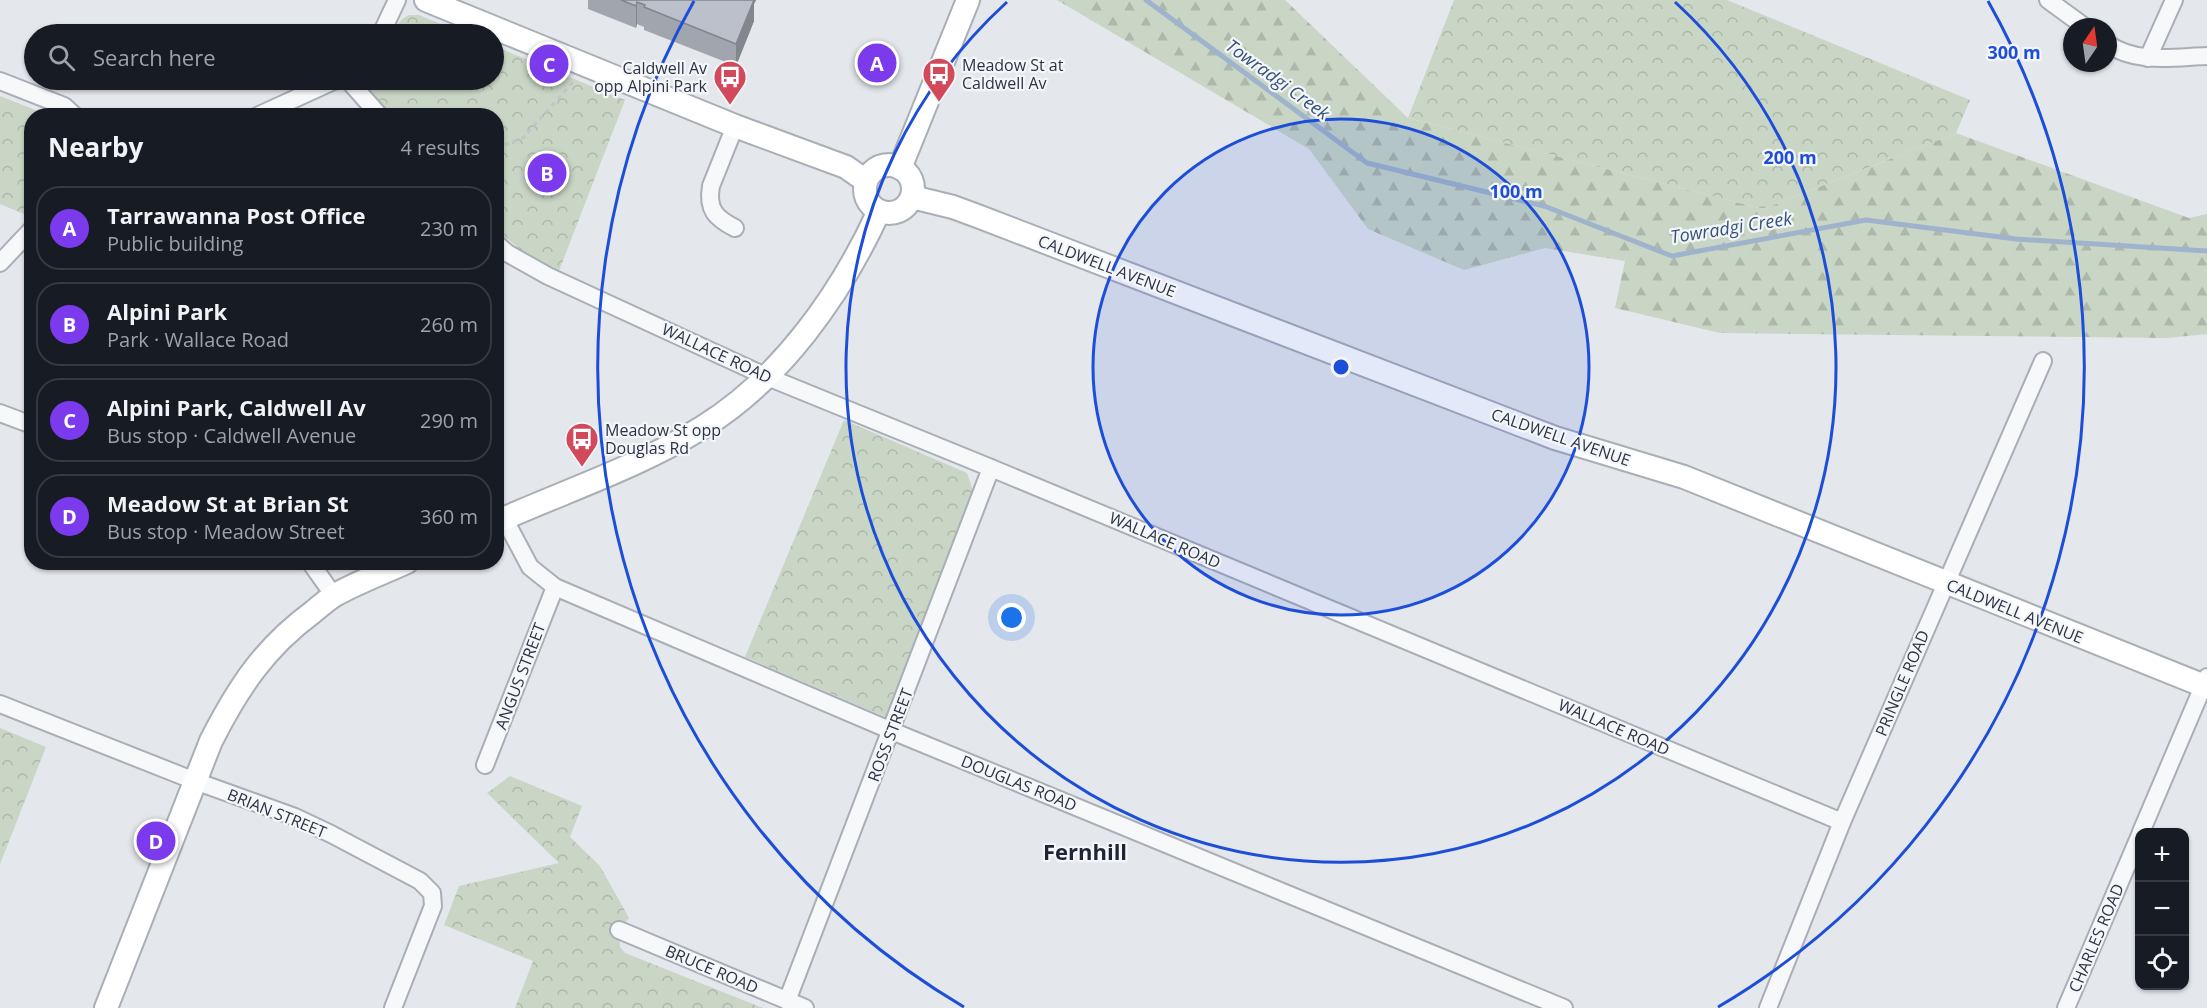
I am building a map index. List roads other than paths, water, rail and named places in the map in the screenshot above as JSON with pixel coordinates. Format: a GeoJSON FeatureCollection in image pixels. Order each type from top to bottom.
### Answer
{"type":"FeatureCollection","features":[{"type":"Feature","properties":{"kind":"main road"},"geometry":{"type":"LineString","coordinates":[[426,0],[485,24]]}},
{"type":"Feature","properties":{"kind":"main road"},"geometry":{"type":"LineString","coordinates":[[900,168],[968,0]]}},
{"type":"Feature","properties":{"kind":"main road"},"geometry":{"type":"LineString","coordinates":[[504,32],[735,126],[846,167],[866,181]]}},
{"type":"Feature","properties":{"kind":"main road"},"geometry":{"type":"LineString","coordinates":[[884,165],[900,168],[912,181],[912,197],[908,205],[900,211],[892,214],[879,211],[868,201],[865,193],[866,181],[873,170],[884,165]]}},
{"type":"Feature","properties":{"kind":"main road","name":"CALDWELL AVENUE"},"geometry":{"type":"LineString","coordinates":[[912,197],[954,207],[1555,438],[1684,477],[1945,583],[2206,683]]}},
{"type":"Feature","properties":{"kind":"main road"},"geometry":{"type":"LineString","coordinates":[[504,518],[671,445],[704,427],[729,409],[796,345],[841,282],[879,211]]}},
{"type":"Feature","properties":{"kind":"main road"},"geometry":{"type":"LineString","coordinates":[[106,1008],[211,741],[227,708],[262,658],[298,622],[334,596],[390,570]]}},
{"type":"Feature","properties":{"kind":"street"},"geometry":{"type":"LineString","coordinates":[[386,24],[397,0]]}},
{"type":"Feature","properties":{"kind":"street"},"geometry":{"type":"LineString","coordinates":[[2048,0],[2073,18]]}},
{"type":"Feature","properties":{"kind":"street"},"geometry":{"type":"LineString","coordinates":[[2140,57],[2174,0]]}},
{"type":"Feature","properties":{"kind":"street"},"geometry":{"type":"LineString","coordinates":[[2117,48],[2140,57],[2207,56]]}},
{"type":"Feature","properties":{"kind":"street"},"geometry":{"type":"LineString","coordinates":[[0,81],[66,108]]}},
{"type":"Feature","properties":{"kind":"street"},"geometry":{"type":"LineString","coordinates":[[274,108],[314,90]]}},
{"type":"Feature","properties":{"kind":"street"},"geometry":{"type":"LineString","coordinates":[[357,90],[373,108]]}},
{"type":"Feature","properties":{"kind":"street"},"geometry":{"type":"LineString","coordinates":[[735,126],[709,196],[714,215],[720,221],[735,228]]}},
{"type":"Feature","properties":{"kind":"street"},"geometry":{"type":"LineString","coordinates":[[0,263],[24,238]]}},
{"type":"Feature","properties":{"kind":"street","name":"WALLACE ROAD"},"geometry":{"type":"LineString","coordinates":[[504,254],[765,376],[992,468],[1842,822]]}},
{"type":"Feature","properties":{"kind":"street","name":"PRINGLE ROAD"},"geometry":{"type":"LineString","coordinates":[[1767,1008],[1842,822],[2043,362]]}},
{"type":"Feature","properties":{"kind":"street"},"geometry":{"type":"LineString","coordinates":[[0,413],[24,422]]}},
{"type":"Feature","properties":{"kind":"street","name":"ROSS STREET"},"geometry":{"type":"LineString","coordinates":[[787,1001],[992,468]]}},
{"type":"Feature","properties":{"kind":"street","name":"DOUGLAS ROAD"},"geometry":{"type":"LineString","coordinates":[[504,526],[530,567],[555,588],[891,731],[1564,1008]]}},
{"type":"Feature","properties":{"kind":"street"},"geometry":{"type":"LineString","coordinates":[[316,570],[334,596]]}},
{"type":"Feature","properties":{"kind":"street","name":"ANGUS STREET"},"geometry":{"type":"LineString","coordinates":[[485,765],[555,588]]}},
{"type":"Feature","properties":{"kind":"street","name":"CHARLES ROAD"},"geometry":{"type":"LineString","coordinates":[[2143,828],[2206,683]]}},
{"type":"Feature","properties":{"kind":"street","name":"BRIAN STREET"},"geometry":{"type":"LineString","coordinates":[[0,704],[195,781],[295,817],[420,881],[432,893],[433,906],[393,1008]]}},
{"type":"Feature","properties":{"kind":"street","name":"CHARLES ROAD"},"geometry":{"type":"LineString","coordinates":[[2066,1008],[2135,846]]}},
{"type":"Feature","properties":{"kind":"street","name":"BRUCE ROAD"},"geometry":{"type":"LineString","coordinates":[[619,930],[805,1008]]}},
{"type":"Feature","properties":{"kind":"waterway","name":"Towradgi Creek"},"geometry":{"type":"LineString","coordinates":[[1146,0],[1367,163],[1544,206],[1672,256],[1866,220],[2016,239],[2207,251]]}},
{"type":"Feature","properties":{"kind":"place","name":"Tarrawanna Post Office"},"geometry":{"type":"Point","coordinates":[877,63]}},
{"type":"Feature","properties":{"kind":"place","name":"Alpini Park, Caldwell Av"},"geometry":{"type":"Point","coordinates":[549,64]}},
{"type":"Feature","properties":{"kind":"place","name":"Meadow St at Caldwell Av"},"geometry":{"type":"Point","coordinates":[939,103]}},
{"type":"Feature","properties":{"kind":"place","name":"Caldwell Av opp Alpini Park"},"geometry":{"type":"Point","coordinates":[730,106]}},
{"type":"Feature","properties":{"kind":"place","name":"Alpini Park"},"geometry":{"type":"Point","coordinates":[547,173]}},
{"type":"Feature","properties":{"kind":"place","name":"Meadow St opp Douglas Rd"},"geometry":{"type":"Point","coordinates":[582,468]}},
{"type":"Feature","properties":{"kind":"place","name":"Meadow St at Brian St"},"geometry":{"type":"Point","coordinates":[156,841]}},
{"type":"Feature","properties":{"kind":"district","name":"Fernhill"},"geometry":{"type":"Point","coordinates":[1085,851]}}]}
